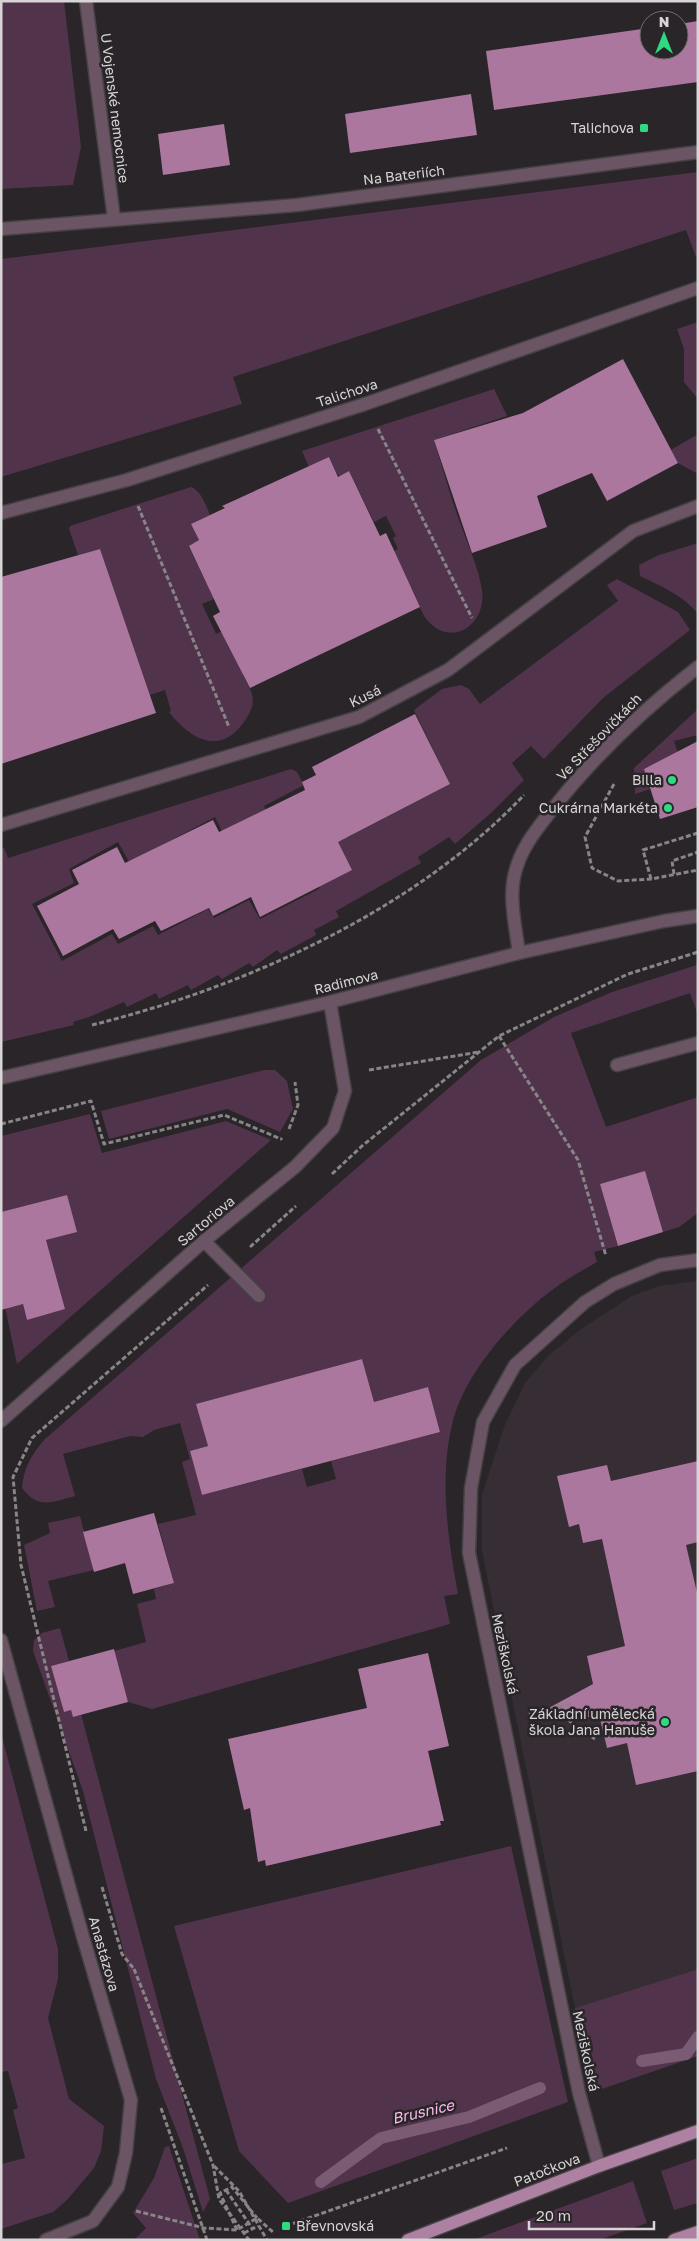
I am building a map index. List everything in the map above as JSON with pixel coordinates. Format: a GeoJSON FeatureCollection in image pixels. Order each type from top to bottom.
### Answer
{"type":"FeatureCollection","features":[{"type":"Feature","properties":{"kind":"main road","name":"Patočkova"},"geometry":{"type":"LineString","coordinates":[[408,2240],[599,2166],[698,2131]]}},
{"type":"Feature","properties":{"kind":"main road"},"geometry":{"type":"LineString","coordinates":[[674,2240],[698,2232]]}},
{"type":"Feature","properties":{"kind":"street","name":"U Vojenské nemocnice"},"geometry":{"type":"LineString","coordinates":[[86,1],[114,219]]}},
{"type":"Feature","properties":{"kind":"street","name":"Na Bateriích"},"geometry":{"type":"LineString","coordinates":[[114,219],[297,204],[698,152]]}},
{"type":"Feature","properties":{"kind":"street"},"geometry":{"type":"LineString","coordinates":[[1,229],[114,219]]}},
{"type":"Feature","properties":{"kind":"street","name":"Talichova"},"geometry":{"type":"LineString","coordinates":[[1,513],[127,480],[365,404],[698,288]]}},
{"type":"Feature","properties":{"kind":"street","name":"Kusá"},"geometry":{"type":"LineString","coordinates":[[1,825],[359,717],[448,670],[485,644],[633,530],[698,506]]}},
{"type":"Feature","properties":{"kind":"street","name":"Ve Střešovičkách"},"geometry":{"type":"LineString","coordinates":[[518,953],[514,913],[514,877],[527,842],[578,777],[660,697],[698,666]]}},
{"type":"Feature","properties":{"kind":"street","name":"Radimova"},"geometry":{"type":"LineString","coordinates":[[1,1078],[330,1002],[518,953],[664,921],[698,916]]}},
{"type":"Feature","properties":{"kind":"street","name":"Sartoriova"},"geometry":{"type":"LineString","coordinates":[[1,1421],[204,1241],[294,1166],[333,1128],[345,1091],[330,1002]]}},
{"type":"Feature","properties":{"kind":"street"},"geometry":{"type":"LineString","coordinates":[[617,1065],[698,1043]]}},
{"type":"Feature","properties":{"kind":"street"},"geometry":{"type":"LineString","coordinates":[[204,1241],[259,1296]]}},
{"type":"Feature","properties":{"kind":"street","name":"Meziškolská"},"geometry":{"type":"LineString","coordinates":[[599,2166],[579,2093],[469,1553],[471,1488],[483,1422],[514,1365],[585,1302],[614,1284],[660,1265],[698,1260]]}},
{"type":"Feature","properties":{"kind":"street","name":"Anastázova"},"geometry":{"type":"LineString","coordinates":[[1,1640],[83,1937],[131,2100],[126,2153],[118,2188],[93,2222],[46,2240]]}},
{"type":"Feature","properties":{"kind":"path"},"geometry":{"type":"LineString","coordinates":[[365,404],[485,644]]}},
{"type":"Feature","properties":{"kind":"path"},"geometry":{"type":"LineString","coordinates":[[127,480],[240,752]]}},
{"type":"Feature","properties":{"kind":"path"},"geometry":{"type":"LineString","coordinates":[[617,780],[586,837],[592,868],[618,881],[651,879],[698,870]]}},
{"type":"Feature","properties":{"kind":"path"},"geometry":{"type":"LineString","coordinates":[[85,1027],[123,1017],[209,989],[305,950],[416,886],[501,820],[528,792]]}},
{"type":"Feature","properties":{"kind":"path"},"geometry":{"type":"LineString","coordinates":[[651,879],[643,850],[698,833]]}},
{"type":"Feature","properties":{"kind":"path"},"geometry":{"type":"LineString","coordinates":[[674,874],[672,861],[698,852]]}},
{"type":"Feature","properties":{"kind":"path"},"geometry":{"type":"LineString","coordinates":[[328,1178],[362,1146],[499,1036],[628,974],[698,952]]}},
{"type":"Feature","properties":{"kind":"path"},"geometry":{"type":"LineString","coordinates":[[499,1036],[578,1160],[609,1266]]}},
{"type":"Feature","properties":{"kind":"path"},"geometry":{"type":"LineString","coordinates":[[368,1070],[480,1052]]}},
{"type":"Feature","properties":{"kind":"path"},"geometry":{"type":"LineString","coordinates":[[1,1124],[91,1101],[104,1144],[224,1114],[281,1140],[290,1128],[298,1105],[294,1082]]}},
{"type":"Feature","properties":{"kind":"path"},"geometry":{"type":"LineString","coordinates":[[88,1840],[20,1565],[13,1477],[32,1438],[300,1203]]}},
{"type":"Feature","properties":{"kind":"path"},"geometry":{"type":"LineString","coordinates":[[521,1715],[572,1704]]}},
{"type":"Feature","properties":{"kind":"path"},"geometry":{"type":"LineString","coordinates":[[558,1708],[576,1728],[595,1739]]}},
{"type":"Feature","properties":{"kind":"path"},"geometry":{"type":"LineString","coordinates":[[99,1878],[122,1954],[134,1969],[213,2165],[219,2199],[249,2240]]}},
{"type":"Feature","properties":{"kind":"path"},"geometry":{"type":"LineString","coordinates":[[286,2226],[506,2148]]}},
{"type":"Feature","properties":{"kind":"path"},"geometry":{"type":"LineString","coordinates":[[213,2165],[239,2191],[267,2240]]}},
{"type":"Feature","properties":{"kind":"path"},"geometry":{"type":"LineString","coordinates":[[237,2230],[220,2193],[232,2187],[258,2218],[274,2233]]}},
{"type":"Feature","properties":{"kind":"path"},"geometry":{"type":"LineString","coordinates":[[226,2190],[252,2228]]}},
{"type":"Feature","properties":{"kind":"path"},"geometry":{"type":"LineString","coordinates":[[106,2204],[204,2228],[237,2230],[258,2218]]}},
{"type":"Feature","properties":{"kind":"path"},"geometry":{"type":"LineString","coordinates":[[244,2233],[258,2226]]}},
{"type":"Feature","properties":{"kind":"shaded area"},"geometry":{"type":"Polygon","coordinates":[[[1,1],[64,1],[81,147],[73,185],[1,189],[1,1]]]}},
{"type":"Feature","properties":{"kind":"shaded area"},"geometry":{"type":"Polygon","coordinates":[[[698,172],[698,256],[696,257],[686,230],[233,377],[242,404],[1,477],[1,259],[698,172]]]}},
{"type":"Feature","properties":{"kind":"shaded area"},"geometry":{"type":"Polygon","coordinates":[[[698,322],[698,399],[684,382],[684,349],[677,329],[698,322]]]}},
{"type":"Feature","properties":{"kind":"shaded area"},"geometry":{"type":"Polygon","coordinates":[[[494,389],[507,416],[434,440],[454,506],[476,566],[482,590],[482,602],[479,613],[473,622],[466,629],[457,632],[447,632],[437,628],[427,620],[420,609],[412,589],[398,596],[380,558],[398,549],[393,538],[396,536],[386,516],[374,522],[349,471],[340,476],[337,474],[329,457],[309,467],[302,451],[494,389]]]}},
{"type":"Feature","properties":{"kind":"shaded area"},"geometry":{"type":"Polygon","coordinates":[[[698,434],[698,474],[678,463],[671,450],[698,434]]]}},
{"type":"Feature","properties":{"kind":"shaded area"},"geometry":{"type":"Polygon","coordinates":[[[191,487],[200,495],[210,515],[191,524],[199,540],[189,547],[214,599],[202,604],[216,634],[236,625],[240,666],[253,697],[247,718],[232,735],[222,740],[212,741],[203,739],[185,729],[169,712],[171,711],[165,690],[150,695],[100,549],[78,555],[69,529],[70,526],[191,487]]]}},
{"type":"Feature","properties":{"kind":"shaded area"},"geometry":{"type":"Polygon","coordinates":[[[698,543],[698,614],[679,597],[640,576],[639,565],[659,555],[698,543]]]}},
{"type":"Feature","properties":{"kind":"shaded area"},"geometry":{"type":"Polygon","coordinates":[[[617,579],[678,612],[690,630],[603,698],[544,759],[531,746],[512,763],[524,780],[491,813],[455,844],[449,837],[418,857],[421,863],[336,911],[339,917],[314,930],[316,935],[281,954],[277,950],[253,967],[249,963],[222,979],[218,975],[191,990],[188,985],[159,999],[156,993],[127,1007],[124,1002],[73,1022],[74,1025],[1,1042],[1,849],[4,848],[8,858],[291,769],[297,772],[304,785],[264,806],[271,820],[228,843],[215,817],[164,844],[137,876],[118,842],[69,869],[74,883],[32,904],[62,961],[112,934],[118,944],[153,926],[158,935],[208,909],[214,918],[249,900],[260,919],[319,889],[332,832],[348,837],[450,784],[414,710],[442,689],[461,685],[469,689],[480,704],[618,601],[607,585],[617,579]]]}},
{"type":"Feature","properties":{"kind":"shaded area"},"geometry":{"type":"Polygon","coordinates":[[[698,709],[698,735],[674,741],[680,759],[644,769],[650,789],[635,794],[634,768],[698,709]]]}},
{"type":"Feature","properties":{"kind":"shaded area"},"geometry":{"type":"Polygon","coordinates":[[[697,965],[698,1015],[690,993],[571,1033],[606,1127],[698,1097],[698,1213],[679,1227],[663,1232],[645,1172],[600,1184],[618,1246],[594,1252],[597,1262],[563,1282],[537,1302],[506,1333],[478,1368],[458,1406],[448,1446],[446,1510],[458,1594],[444,1596],[450,1624],[152,1709],[128,1702],[114,1651],[146,1642],[137,1604],[156,1599],[154,1589],[174,1583],[158,1524],[196,1515],[182,1462],[190,1459],[180,1423],[154,1430],[143,1437],[130,1436],[63,1454],[75,1496],[52,1502],[40,1502],[28,1495],[22,1488],[26,1467],[36,1450],[45,1439],[481,1060],[554,1017],[612,992],[697,965]],[[362,1359],[197,1404],[208,1446],[190,1451],[202,1495],[302,1469],[307,1487],[336,1479],[331,1461],[440,1432],[428,1387],[374,1402],[362,1359]]]}},
{"type":"Feature","properties":{"kind":"shaded area"},"geometry":{"type":"Polygon","coordinates":[[[264,1070],[275,1070],[287,1081],[293,1109],[280,1132],[227,1109],[109,1139],[101,1111],[264,1070]]]}},
{"type":"Feature","properties":{"kind":"shaded area"},"geometry":{"type":"Polygon","coordinates":[[[90,1114],[102,1153],[226,1121],[271,1140],[17,1364],[1,1288],[17,1282],[27,1320],[65,1309],[46,1240],[76,1232],[67,1195],[1,1212],[1,1136],[90,1114]]]}},
{"type":"Feature","properties":{"kind":"shaded area"},"geometry":{"type":"Polygon","coordinates":[[[698,1281],[698,1969],[575,2008],[482,1551],[482,1495],[504,1427],[525,1383],[549,1355],[581,1329],[632,1296],[659,1286],[698,1281]]]}},
{"type":"Feature","properties":{"kind":"shaded area"},"geometry":{"type":"Polygon","coordinates":[[[80,1516],[94,1570],[48,1581],[55,1607],[37,1611],[24,1545],[50,1533],[48,1523],[80,1516]]]}},
{"type":"Feature","properties":{"kind":"shaded area"},"geometry":{"type":"Polygon","coordinates":[[[60,1628],[69,1661],[51,1666],[64,1711],[71,1710],[73,1716],[81,1714],[210,2199],[203,2212],[183,2148],[156,2079],[83,1791],[33,1651],[34,1640],[42,1633],[60,1628]]]}},
{"type":"Feature","properties":{"kind":"shaded area"},"geometry":{"type":"Polygon","coordinates":[[[1,1733],[58,1949],[58,1979],[48,2018],[69,2099],[104,2126],[101,2151],[94,2168],[67,2200],[53,2212],[1,2229],[1,2164],[25,2158],[13,2110],[18,2108],[8,2071],[1,2072],[1,1733]]]}},
{"type":"Feature","properties":{"kind":"shaded area"},"geometry":{"type":"Polygon","coordinates":[[[511,1846],[568,2102],[288,2203],[239,2151],[174,1926],[511,1846]]]}},
{"type":"Feature","properties":{"kind":"shaded area"},"geometry":{"type":"Polygon","coordinates":[[[698,1969],[698,2056],[596,2091],[575,2008],[698,1969]]]}},
{"type":"Feature","properties":{"kind":"shaded area"},"geometry":{"type":"Polygon","coordinates":[[[169,2146],[200,2240],[134,2240],[146,2228],[133,2213],[154,2178],[165,2147],[169,2146]]]}},
{"type":"Feature","properties":{"kind":"shaded area"},"geometry":{"type":"Polygon","coordinates":[[[698,2158],[698,2203],[674,2210],[661,2171],[698,2158]]]}},
{"type":"Feature","properties":{"kind":"shaded area"},"geometry":{"type":"Polygon","coordinates":[[[633,2181],[647,2223],[599,2240],[473,2240],[633,2181]]]}},
{"type":"Feature","properties":{"kind":"building"},"geometry":{"type":"Polygon","coordinates":[[[698,21],[698,82],[494,110],[486,51],[639,29],[639,60],[689,60],[689,22],[698,21]]]}},
{"type":"Feature","properties":{"kind":"building"},"geometry":{"type":"Polygon","coordinates":[[[471,94],[477,135],[350,153],[345,114],[471,94]]]}},
{"type":"Feature","properties":{"kind":"building"},"geometry":{"type":"Polygon","coordinates":[[[224,124],[230,165],[163,175],[158,134],[224,124]]]}},
{"type":"Feature","properties":{"kind":"building"},"geometry":{"type":"Polygon","coordinates":[[[623,359],[678,463],[607,501],[592,473],[537,496],[547,527],[472,553],[434,440],[523,413],[623,359]]]}},
{"type":"Feature","properties":{"kind":"building"},"geometry":{"type":"Polygon","coordinates":[[[329,457],[338,477],[349,471],[380,536],[386,533],[420,607],[250,688],[213,616],[220,612],[189,546],[199,540],[191,524],[225,508],[222,506],[329,457]]]}},
{"type":"Feature","properties":{"kind":"building"},"geometry":{"type":"Polygon","coordinates":[[[100,549],[156,713],[1,764],[1,577],[100,549]]]}},
{"type":"Feature","properties":{"kind":"building"},"geometry":{"type":"Polygon","coordinates":[[[415,714],[450,784],[338,842],[352,870],[260,917],[251,897],[213,916],[209,908],[161,931],[155,921],[119,939],[113,929],[63,956],[37,906],[79,884],[72,870],[117,847],[125,863],[213,820],[219,832],[305,790],[302,782],[316,775],[312,767],[415,714]]]}},
{"type":"Feature","properties":{"kind":"building","name":"Billa"},"geometry":{"type":"Polygon","coordinates":[[[698,741],[698,807],[660,819],[644,769],[698,741]]]}},
{"type":"Feature","properties":{"kind":"building"},"geometry":{"type":"Polygon","coordinates":[[[645,1171],[663,1232],[618,1246],[600,1184],[645,1171]]]}},
{"type":"Feature","properties":{"kind":"building"},"geometry":{"type":"Polygon","coordinates":[[[67,1195],[77,1232],[46,1240],[65,1309],[27,1320],[23,1304],[1,1310],[1,1212],[67,1195]]]}},
{"type":"Feature","properties":{"kind":"building"},"geometry":{"type":"Polygon","coordinates":[[[362,1359],[374,1402],[428,1387],[440,1432],[202,1495],[190,1451],[208,1446],[196,1404],[362,1359]]]}},
{"type":"Feature","properties":{"kind":"building"},"geometry":{"type":"Polygon","coordinates":[[[698,1461],[698,1542],[686,1545],[698,1597],[698,1771],[636,1785],[627,1743],[607,1748],[600,1719],[545,1710],[593,1684],[587,1656],[625,1646],[602,1539],[583,1543],[579,1524],[569,1527],[557,1476],[607,1465],[611,1481],[698,1461]]]}},
{"type":"Feature","properties":{"kind":"building"},"geometry":{"type":"Polygon","coordinates":[[[154,1513],[174,1583],[133,1594],[125,1563],[94,1572],[83,1532],[154,1513]]]}},
{"type":"Feature","properties":{"kind":"building"},"geometry":{"type":"Polygon","coordinates":[[[114,1649],[128,1702],[73,1717],[71,1710],[64,1712],[51,1666],[114,1649]]]}},
{"type":"Feature","properties":{"kind":"building"},"geometry":{"type":"Polygon","coordinates":[[[428,1653],[449,1746],[428,1751],[444,1821],[440,1821],[441,1825],[266,1866],[265,1860],[258,1862],[250,1808],[244,1810],[228,1739],[367,1708],[358,1669],[428,1653]]]}},
{"type":"Feature","properties":{"kind":"waterway","name":"Brusnice"},"geometry":{"type":"LineString","coordinates":[[642,2061],[686,2054],[698,2037]]}},
{"type":"Feature","properties":{"kind":"waterway","name":"Brusnice"},"geometry":{"type":"LineString","coordinates":[[321,2182],[381,2138],[469,2117],[540,2088]]}},
{"type":"Feature","properties":{"kind":"place","name":"Talichova"},"geometry":{"type":"Point","coordinates":[644,128]}},
{"type":"Feature","properties":{"kind":"place","name":"Billa"},"geometry":{"type":"Point","coordinates":[672,780]}},
{"type":"Feature","properties":{"kind":"place","name":"Cukrárna Markéta"},"geometry":{"type":"Point","coordinates":[668,808]}},
{"type":"Feature","properties":{"kind":"place","name":"Základní umělecká škola Jana Hanuše"},"geometry":{"type":"Point","coordinates":[665,1722]}},
{"type":"Feature","properties":{"kind":"place","name":"Břevnovská"},"geometry":{"type":"Point","coordinates":[286,2226]}}]}
